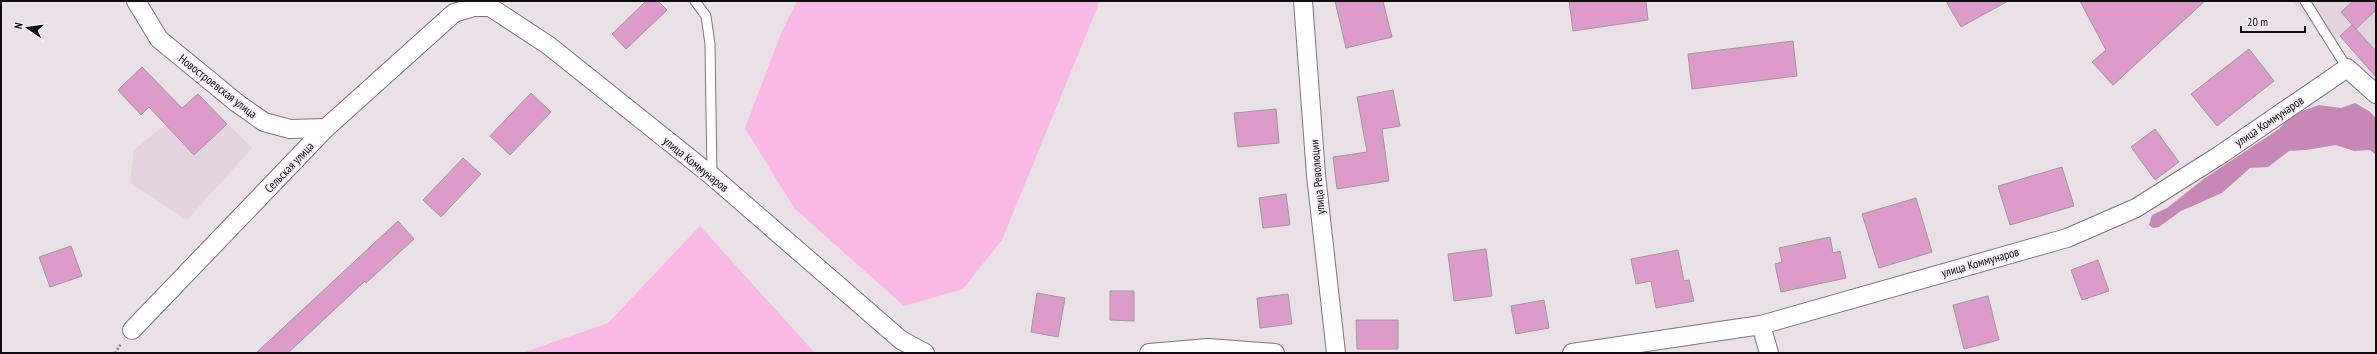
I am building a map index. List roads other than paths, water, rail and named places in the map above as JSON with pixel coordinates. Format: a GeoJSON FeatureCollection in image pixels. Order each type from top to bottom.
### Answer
{"type":"FeatureCollection","features":[{"type":"Feature","properties":{"kind":"street","name":"Новостроевская улица"},"geometry":{"type":"LineString","coordinates":[[136,1],[159,39],[236,103],[264,122],[290,129],[326,128]]}},
{"type":"Feature","properties":{"kind":"street","name":"улица Революции"},"geometry":{"type":"LineString","coordinates":[[1303,1],[1316,175],[1336,353]]}},
{"type":"Feature","properties":{"kind":"street","name":"улица Коммунаров"},"geometry":{"type":"LineString","coordinates":[[460,7],[474,7],[493,4],[548,45],[712,176],[901,340],[925,353]]}},
{"type":"Feature","properties":{"kind":"street","name":"Сельская улица"},"geometry":{"type":"LineString","coordinates":[[132,330],[326,128],[460,7]]}},
{"type":"Feature","properties":{"kind":"street","name":"улица Коммунаров"},"geometry":{"type":"LineString","coordinates":[[1572,353],[1761,325],[2067,238],[2129,211],[2220,155],[2347,68]]}},
{"type":"Feature","properties":{"kind":"street"},"geometry":{"type":"LineString","coordinates":[[2347,68],[2376,94]]}},
{"type":"Feature","properties":{"kind":"street"},"geometry":{"type":"LineString","coordinates":[[1761,325],[1769,353]]}},
{"type":"Feature","properties":{"kind":"street"},"geometry":{"type":"LineString","coordinates":[[1149,353],[1208,348],[1275,353]]}},
{"type":"Feature","properties":{"kind":"lane"},"geometry":{"type":"LineString","coordinates":[[695,1],[706,16],[710,44],[712,176]]}},
{"type":"Feature","properties":{"kind":"lane"},"geometry":{"type":"LineString","coordinates":[[2305,1],[2347,68]]}}]}
